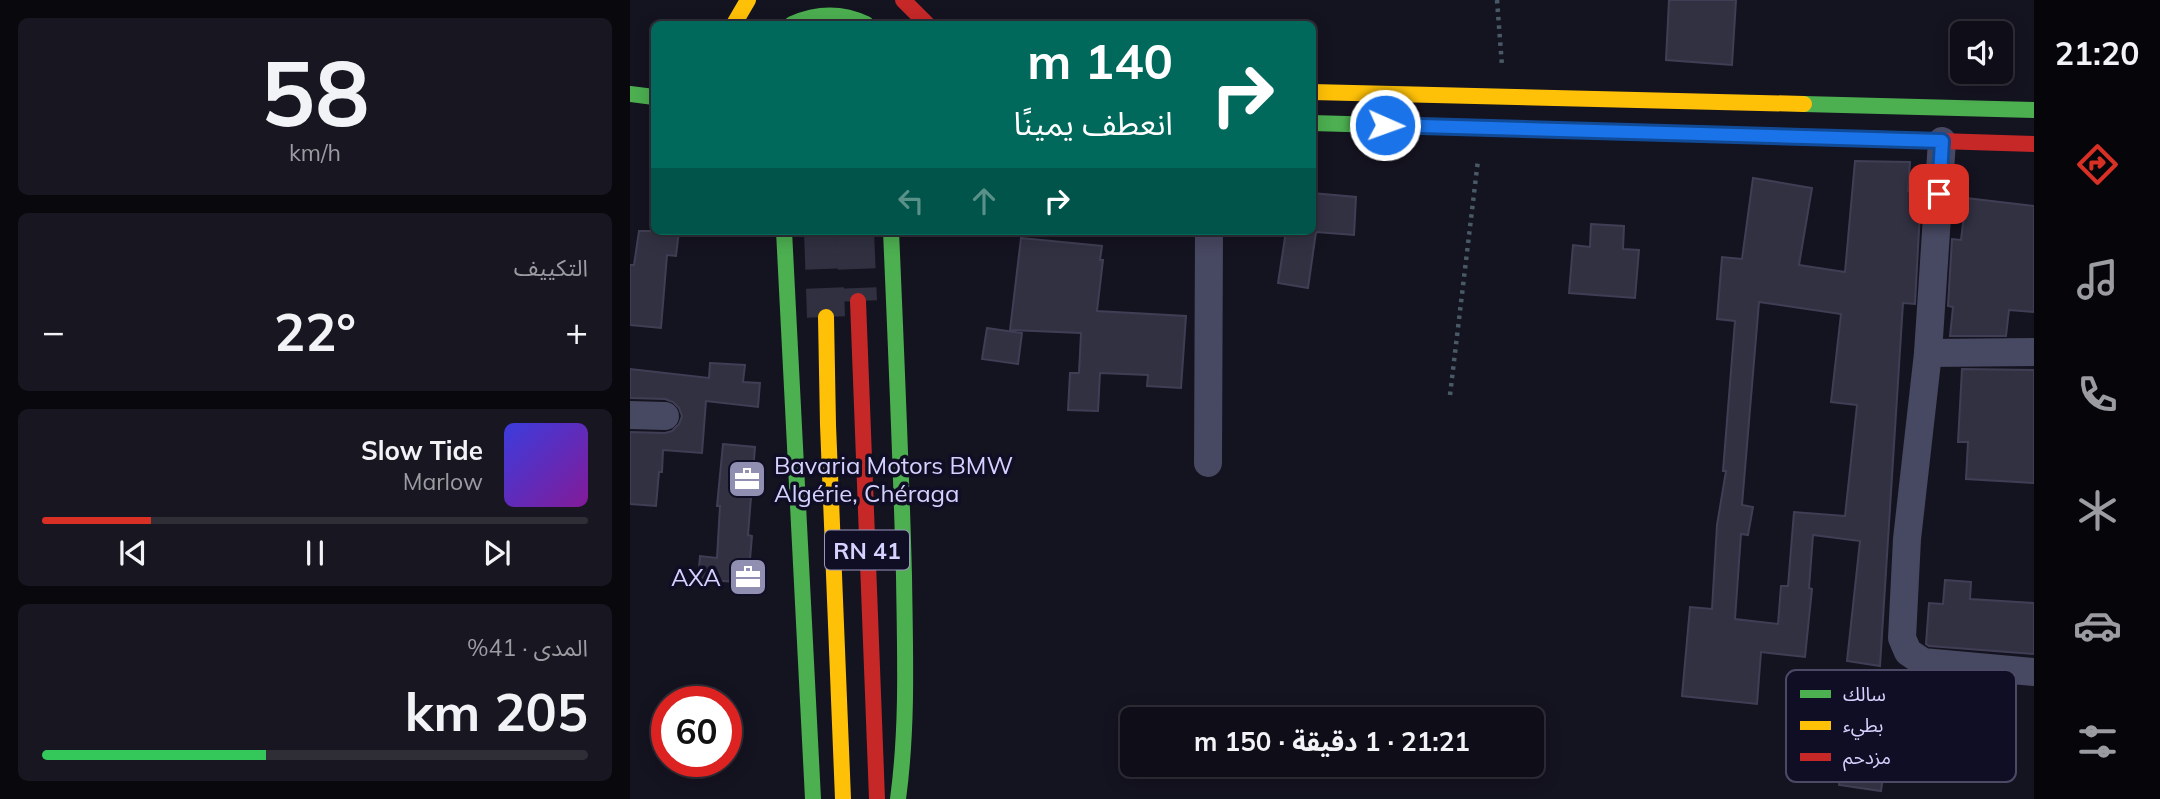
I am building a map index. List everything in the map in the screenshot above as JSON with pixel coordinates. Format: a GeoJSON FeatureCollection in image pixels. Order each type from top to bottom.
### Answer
{"type":"FeatureCollection","features":[{"type":"Feature","properties":{"kind":"main road"},"geometry":{"type":"LineString","coordinates":[[736,21],[748,0]]}},
{"type":"Feature","properties":{"kind":"main road"},"geometry":{"type":"LineString","coordinates":[[903,0],[924,21]]}},
{"type":"Feature","properties":{"kind":"main road"},"geometry":{"type":"LineString","coordinates":[[798,21],[821,14],[842,15],[858,21]]}},
{"type":"Feature","properties":{"kind":"main road"},"geometry":{"type":"LineString","coordinates":[[630,82],[651,82]]}},
{"type":"Feature","properties":{"kind":"main road"},"geometry":{"type":"LineString","coordinates":[[1316,92],[2034,110]]}},
{"type":"Feature","properties":{"kind":"main road"},"geometry":{"type":"LineString","coordinates":[[630,94],[651,96]]}},
{"type":"Feature","properties":{"kind":"main road"},"geometry":{"type":"LineString","coordinates":[[1316,123],[2034,144]]}},
{"type":"Feature","properties":{"kind":"main road"},"geometry":{"type":"LineString","coordinates":[[778,235],[785,253]]}},
{"type":"Feature","properties":{"kind":"main road"},"geometry":{"type":"LineString","coordinates":[[784,235],[813,799]]}},
{"type":"Feature","properties":{"kind":"main road"},"geometry":{"type":"LineString","coordinates":[[891,235],[904,550],[902,775],[898,799]]}},
{"type":"Feature","properties":{"kind":"main road","name":"RN 41"},"geometry":{"type":"LineString","coordinates":[[858,300],[877,799]]}},
{"type":"Feature","properties":{"kind":"main road","name":"RN 41"},"geometry":{"type":"LineString","coordinates":[[826,317],[843,799]]}},
{"type":"Feature","properties":{"kind":"street"},"geometry":{"type":"LineString","coordinates":[[1942,141],[1928,353],[1907,539],[1902,638],[1908,652],[1923,662],[2012,670]]}},
{"type":"Feature","properties":{"kind":"street"},"geometry":{"type":"LineString","coordinates":[[1208,463],[1209,235]]}},
{"type":"Feature","properties":{"kind":"street"},"geometry":{"type":"LineString","coordinates":[[1928,353],[2034,352]]}},
{"type":"Feature","properties":{"kind":"street"},"geometry":{"type":"LineString","coordinates":[[630,415],[665,416]]}},
{"type":"Feature","properties":{"kind":"street"},"geometry":{"type":"LineString","coordinates":[[2016,670],[2034,672]]}},
{"type":"Feature","properties":{"kind":"path"},"geometry":{"type":"LineString","coordinates":[[1497,0],[1504,98]]}},
{"type":"Feature","properties":{"kind":"path"},"geometry":{"type":"LineString","coordinates":[[1450,395],[1482,128]]}},
{"type":"Feature","properties":{"kind":"building"},"geometry":{"type":"Polygon","coordinates":[[[1669,0],[1736,0],[1732,65],[1666,60],[1669,0]]]}},
{"type":"Feature","properties":{"kind":"building"},"geometry":{"type":"Polygon","coordinates":[[[1855,161],[1910,162],[1908,191],[1921,192],[1915,304],[1903,303],[1880,666],[1847,661],[1860,541],[1813,535],[1809,588],[1812,589],[1805,657],[1761,652],[1757,704],[1682,696],[1690,607],[1712,609],[1717,525],[1726,471],[1723,471],[1735,321],[1717,319],[1722,257],[1742,259],[1753,178],[1812,188],[1799,265],[1845,272],[1855,161]],[[1759,302],[1742,505],[1753,507],[1748,535],[1741,534],[1735,619],[1778,624],[1781,586],[1788,586],[1794,512],[1845,516],[1857,405],[1831,402],[1841,314],[1759,302]]]}},
{"type":"Feature","properties":{"kind":"building"},"geometry":{"type":"Polygon","coordinates":[[[1316,193],[1356,197],[1354,235],[1316,232],[1316,193]]]}},
{"type":"Feature","properties":{"kind":"building"},"geometry":{"type":"Polygon","coordinates":[[[1966,198],[2034,206],[2034,312],[2009,310],[2006,336],[1950,336],[1953,307],[1948,306],[1952,239],[1961,240],[1966,198]]]}},
{"type":"Feature","properties":{"kind":"building"},"geometry":{"type":"Polygon","coordinates":[[[1591,224],[1624,226],[1623,249],[1639,250],[1635,298],[1569,293],[1573,245],[1590,247],[1591,224]]]}},
{"type":"Feature","properties":{"kind":"building"},"geometry":{"type":"Polygon","coordinates":[[[639,231],[651,231],[651,235],[679,235],[676,256],[667,255],[661,328],[630,325],[630,265],[634,265],[639,231]]]}},
{"type":"Feature","properties":{"kind":"building"},"geometry":{"type":"Polygon","coordinates":[[[1285,235],[1316,235],[1308,288],[1278,283],[1285,235]]]}},
{"type":"Feature","properties":{"kind":"building"},"geometry":{"type":"Polygon","coordinates":[[[1021,238],[1102,246],[1097,311],[1186,316],[1181,388],[1147,386],[1148,375],[1100,373],[1098,411],[1068,410],[1070,373],[1079,373],[1081,333],[1010,330],[1021,238]]]}},
{"type":"Feature","properties":{"kind":"building"},"geometry":{"type":"Polygon","coordinates":[[[987,328],[1022,333],[1018,364],[982,359],[987,328]]]}},
{"type":"Feature","properties":{"kind":"building"},"geometry":{"type":"Polygon","coordinates":[[[710,363],[745,365],[743,382],[760,383],[758,407],[706,401],[702,453],[663,450],[656,506],[630,504],[630,432],[672,431],[682,416],[673,402],[665,399],[630,398],[630,369],[709,378],[710,363]]]}},
{"type":"Feature","properties":{"kind":"building"},"geometry":{"type":"Polygon","coordinates":[[[1962,369],[2034,370],[2034,483],[1966,479],[1968,442],[1958,442],[1962,369]]]}},
{"type":"Feature","properties":{"kind":"building"},"geometry":{"type":"Polygon","coordinates":[[[723,444],[755,447],[748,535],[752,536],[748,583],[698,579],[700,556],[717,558],[720,506],[717,506],[723,444]]]}},
{"type":"Feature","properties":{"kind":"building"},"geometry":{"type":"Polygon","coordinates":[[[1945,580],[1971,582],[1970,599],[2034,603],[2034,654],[1926,644],[1929,603],[1943,604],[1945,580]]]}},
{"type":"Feature","properties":{"kind":"building"},"geometry":{"type":"Polygon","coordinates":[[[1839,782],[1882,782],[1881,791],[1839,785],[1839,782]]]}},
{"type":"Feature","properties":{"kind":"tunnel"},"geometry":{"type":"LineString","coordinates":[[823,235],[826,317]]}},
{"type":"Feature","properties":{"kind":"tunnel"},"geometry":{"type":"LineString","coordinates":[[855,235],[858,301]]}},
{"type":"Feature","properties":{"kind":"traffic: fast"},"geometry":{"type":"LineString","coordinates":[[802,21],[829,15],[859,21]]}},
{"type":"Feature","properties":{"kind":"traffic: fast"},"geometry":{"type":"LineString","coordinates":[[630,94],[651,97]]}},
{"type":"Feature","properties":{"kind":"traffic: fast"},"geometry":{"type":"LineString","coordinates":[[1804,104],[2034,110]]}},
{"type":"Feature","properties":{"kind":"traffic: fast"},"geometry":{"type":"LineString","coordinates":[[1316,123],[1939,141]]}},
{"type":"Feature","properties":{"kind":"traffic: fast"},"geometry":{"type":"LineString","coordinates":[[784,235],[813,799]]}},
{"type":"Feature","properties":{"kind":"traffic: fast"},"geometry":{"type":"LineString","coordinates":[[891,235],[905,632],[905,716],[898,799]]}},
{"type":"Feature","properties":{"kind":"traffic: slow"},"geometry":{"type":"LineString","coordinates":[[736,21],[748,0]]}},
{"type":"Feature","properties":{"kind":"traffic: slow"},"geometry":{"type":"LineString","coordinates":[[1316,92],[1804,104]]}},
{"type":"Feature","properties":{"kind":"traffic: slow"},"geometry":{"type":"LineString","coordinates":[[826,317],[843,799]]}},
{"type":"Feature","properties":{"kind":"traffic: jam"},"geometry":{"type":"LineString","coordinates":[[903,0],[924,21]]}},
{"type":"Feature","properties":{"kind":"traffic: jam"},"geometry":{"type":"LineString","coordinates":[[1939,141],[2034,144]]}},
{"type":"Feature","properties":{"kind":"traffic: jam"},"geometry":{"type":"LineString","coordinates":[[858,301],[877,799]]}},
{"type":"Feature","properties":{"kind":"place","name":"Bavaria Motors BMW Algérie, Chéraga"},"geometry":{"type":"Point","coordinates":[747,479]}},
{"type":"Feature","properties":{"kind":"place","name":"AXA"},"geometry":{"type":"Point","coordinates":[748,577]}},
{"type":"Feature","properties":{"kind":"route"},"geometry":{"type":"LineString","coordinates":[[1385,125],[1942,141],[1939,194]]}}]}
